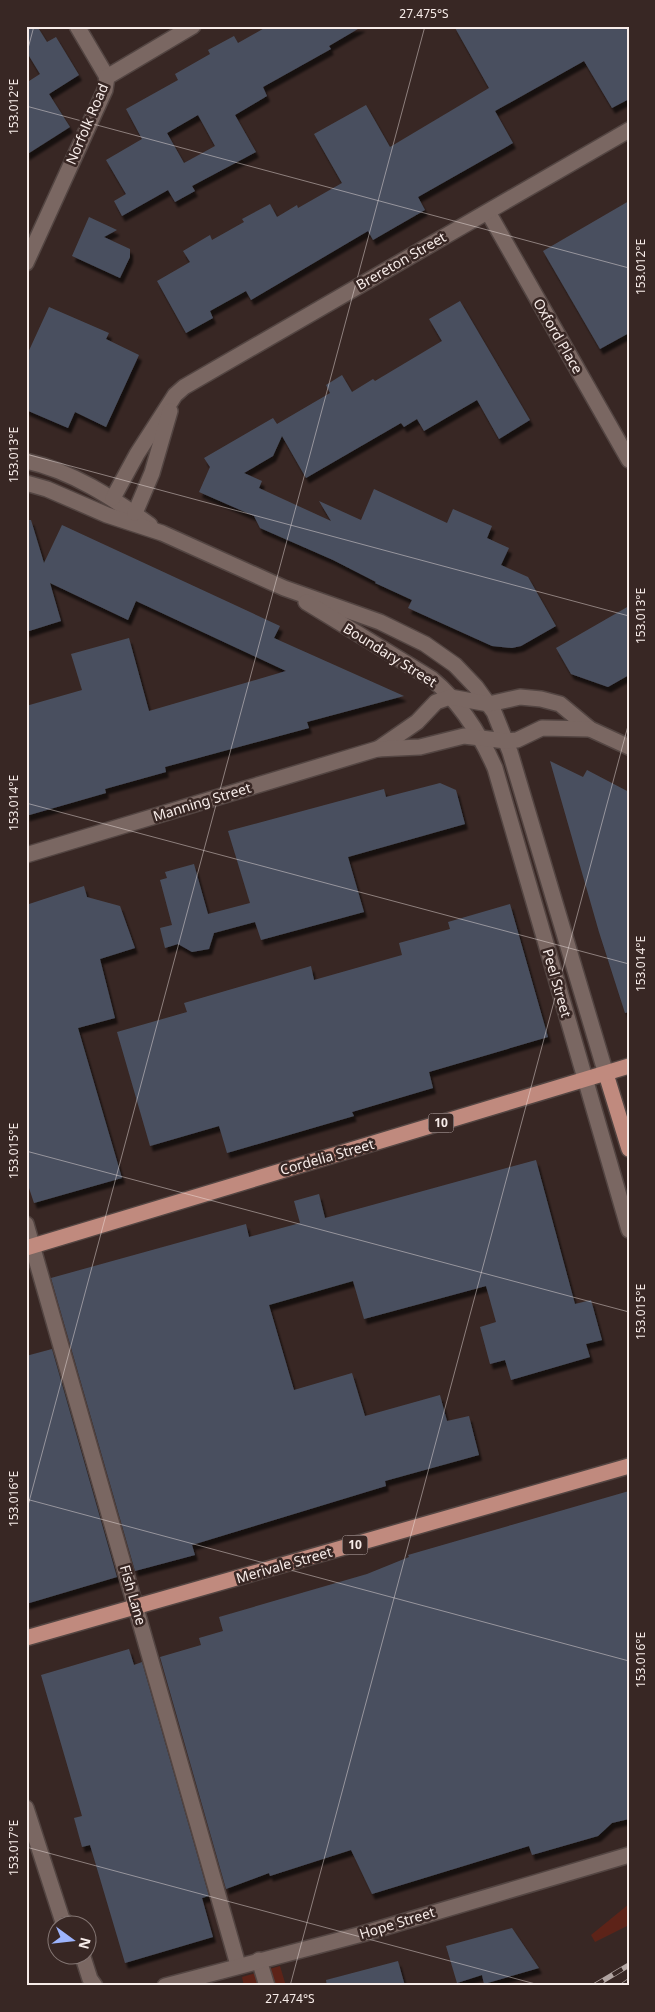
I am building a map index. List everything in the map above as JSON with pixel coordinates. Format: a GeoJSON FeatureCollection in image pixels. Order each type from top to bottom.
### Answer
{"type":"FeatureCollection","features":[{"type":"Feature","properties":{"kind":"main road","name":"Cordelia Street"},"geometry":{"type":"LineString","coordinates":[[29,1247],[585,1081],[629,1066]]}},
{"type":"Feature","properties":{"kind":"main road","name":"Peel Street"},"geometry":{"type":"LineString","coordinates":[[606,1074],[629,1149]]}},
{"type":"Feature","properties":{"kind":"main road","name":"Merivale Street"},"geometry":{"type":"LineString","coordinates":[[26,1638],[629,1466]]}},
{"type":"Feature","properties":{"kind":"street"},"geometry":{"type":"LineString","coordinates":[[78,26],[107,77]]}},
{"type":"Feature","properties":{"kind":"street","name":"Norfolk Road"},"geometry":{"type":"LineString","coordinates":[[26,263],[104,90],[107,77],[193,26]]}},
{"type":"Feature","properties":{"kind":"street","name":"Brereton Street"},"geometry":{"type":"LineString","coordinates":[[114,498],[132,462],[175,395],[193,381],[629,130]]}},
{"type":"Feature","properties":{"kind":"street","name":"Oxford Place"},"geometry":{"type":"LineString","coordinates":[[488,212],[629,460]]}},
{"type":"Feature","properties":{"kind":"street"},"geometry":{"type":"LineString","coordinates":[[135,514],[152,473],[175,395]]}},
{"type":"Feature","properties":{"kind":"street","name":"Boundary Street"},"geometry":{"type":"LineString","coordinates":[[26,461],[55,470],[114,498],[162,533]]}},
{"type":"Feature","properties":{"kind":"street","name":"Boundary Street"},"geometry":{"type":"LineString","coordinates":[[26,483],[47,489],[107,515],[162,533],[284,588],[369,618],[425,644],[462,671],[489,704],[506,741]]}},
{"type":"Feature","properties":{"kind":"street","name":"Boundary Street"},"geometry":{"type":"LineString","coordinates":[[284,588],[420,671],[443,688],[482,738]]}},
{"type":"Feature","properties":{"kind":"street"},"geometry":{"type":"LineString","coordinates":[[450,697],[489,704],[520,697],[542,699],[560,704],[590,729],[629,747]]}},
{"type":"Feature","properties":{"kind":"street","name":"Manning Street"},"geometry":{"type":"LineString","coordinates":[[377,749],[417,722],[436,702],[450,697]]}},
{"type":"Feature","properties":{"kind":"street"},"geometry":{"type":"LineString","coordinates":[[506,741],[517,740],[542,728],[590,729]]}},
{"type":"Feature","properties":{"kind":"street","name":"Manning Street"},"geometry":{"type":"LineString","coordinates":[[26,854],[377,749],[420,747],[464,736],[506,741]]}},
{"type":"Feature","properties":{"kind":"street","name":"Peel Street"},"geometry":{"type":"LineString","coordinates":[[482,738],[495,768],[629,1230]]}},
{"type":"Feature","properties":{"kind":"street","name":"Peel Street"},"geometry":{"type":"LineString","coordinates":[[506,741],[606,1074]]}},
{"type":"Feature","properties":{"kind":"street","name":"Fish Lane"},"geometry":{"type":"LineString","coordinates":[[26,1224],[29,1247],[136,1608],[238,1966]]}},
{"type":"Feature","properties":{"kind":"street"},"geometry":{"type":"LineString","coordinates":[[26,1808],[60,1914]]}},
{"type":"Feature","properties":{"kind":"street","name":"Hope Street"},"geometry":{"type":"LineString","coordinates":[[165,1986],[362,1934],[629,1856]]}},
{"type":"Feature","properties":{"kind":"street"},"geometry":{"type":"LineString","coordinates":[[260,1960],[267,1986]]}},
{"type":"Feature","properties":{"kind":"street"},"geometry":{"type":"LineString","coordinates":[[85,1964],[95,1986]]}},
{"type":"Feature","properties":{"kind":"shaded area"},"geometry":{"type":"Polygon","coordinates":[[[629,1904],[629,1925],[595,1942],[591,1935],[629,1904]]]}},
{"type":"Feature","properties":{"kind":"shaded area"},"geometry":{"type":"Polygon","coordinates":[[[280,1966],[286,1986],[244,1986],[242,1977],[280,1966]]]}},
{"type":"Feature","properties":{"kind":"building"},"geometry":{"type":"Polygon","coordinates":[[[26,26],[37,26],[47,42],[56,37],[79,75],[49,94],[70,127],[26,155],[26,83],[40,74],[26,51],[26,26]]]}},
{"type":"Feature","properties":{"kind":"building"},"geometry":{"type":"Polygon","coordinates":[[[268,26],[363,26],[329,46],[331,49],[263,87],[267,96],[235,115],[256,152],[192,186],[195,191],[175,202],[168,190],[122,216],[114,201],[126,194],[106,160],[142,139],[126,109],[178,80],[175,74],[210,54],[208,50],[234,36],[238,43],[268,26]],[[198,115],[167,133],[184,163],[215,146],[198,115]]]}},
{"type":"Feature","properties":{"kind":"building"},"geometry":{"type":"Polygon","coordinates":[[[454,26],[629,26],[629,99],[612,108],[584,61],[495,111],[513,143],[418,197],[425,210],[373,240],[368,231],[251,300],[246,291],[210,311],[213,318],[186,333],[157,281],[190,262],[183,251],[210,235],[212,240],[244,222],[242,219],[270,204],[277,217],[297,205],[298,208],[342,183],[314,134],[366,105],[390,147],[489,88],[454,26]]]}},
{"type":"Feature","properties":{"kind":"building"},"geometry":{"type":"Polygon","coordinates":[[[629,201],[629,333],[600,349],[543,251],[629,201]]]}},
{"type":"Feature","properties":{"kind":"building"},"geometry":{"type":"Polygon","coordinates":[[[89,217],[117,230],[104,237],[130,249],[130,257],[120,278],[72,256],[89,217]]]}},
{"type":"Feature","properties":{"kind":"building"},"geometry":{"type":"Polygon","coordinates":[[[460,301],[530,420],[499,439],[477,400],[424,431],[417,419],[404,427],[401,423],[306,478],[282,436],[273,456],[244,473],[262,481],[259,488],[331,521],[319,501],[361,520],[374,489],[447,523],[453,509],[492,526],[487,538],[509,548],[501,565],[528,577],[556,626],[521,646],[512,648],[492,646],[408,608],[412,600],[375,583],[333,560],[260,528],[254,516],[199,492],[210,467],[204,458],[273,418],[277,424],[330,393],[326,385],[342,375],[352,392],[373,379],[375,381],[442,341],[429,319],[460,301]]]}},
{"type":"Feature","properties":{"kind":"building"},"geometry":{"type":"Polygon","coordinates":[[[49,307],[109,333],[106,339],[139,355],[106,427],[75,412],[68,428],[26,410],[26,357],[49,307]]]}},
{"type":"Feature","properties":{"kind":"building"},"geometry":{"type":"Polygon","coordinates":[[[26,520],[31,520],[44,563],[62,525],[280,626],[274,638],[404,696],[307,722],[309,728],[165,767],[166,772],[105,789],[106,793],[26,816],[26,706],[82,690],[71,654],[129,638],[149,711],[286,671],[136,601],[128,620],[50,583],[61,621],[26,632],[26,520]]]}},
{"type":"Feature","properties":{"kind":"building"},"geometry":{"type":"Polygon","coordinates":[[[629,606],[629,675],[608,687],[571,674],[556,648],[629,606]]]}},
{"type":"Feature","properties":{"kind":"building"},"geometry":{"type":"Polygon","coordinates":[[[550,761],[583,777],[587,770],[629,792],[629,1012],[625,1013],[599,932],[550,761]]]}},
{"type":"Feature","properties":{"kind":"building"},"geometry":{"type":"Polygon","coordinates":[[[440,783],[456,790],[465,824],[348,857],[364,912],[261,940],[255,922],[214,933],[209,949],[192,952],[178,944],[165,948],[160,928],[172,925],[160,880],[167,878],[165,872],[194,864],[208,914],[250,903],[228,831],[384,789],[386,797],[440,783]]]}},
{"type":"Feature","properties":{"kind":"building"},"geometry":{"type":"Polygon","coordinates":[[[84,886],[87,897],[120,906],[135,948],[100,959],[115,1018],[78,1028],[122,1178],[34,1203],[26,1179],[26,905],[84,886]]]}},
{"type":"Feature","properties":{"kind":"building"},"geometry":{"type":"Polygon","coordinates":[[[510,904],[548,1037],[429,1072],[433,1088],[352,1112],[354,1116],[227,1153],[219,1126],[150,1146],[117,1032],[187,1012],[184,1003],[311,966],[314,980],[402,955],[399,943],[450,929],[448,922],[510,904]]]}},
{"type":"Feature","properties":{"kind":"building"},"geometry":{"type":"Polygon","coordinates":[[[536,1160],[575,1304],[591,1300],[602,1340],[586,1344],[590,1357],[511,1380],[505,1360],[490,1364],[480,1327],[496,1322],[486,1286],[364,1319],[353,1281],[269,1305],[294,1390],[352,1373],[365,1416],[440,1395],[447,1421],[469,1416],[479,1455],[385,1481],[386,1486],[192,1545],[195,1555],[135,1571],[51,1278],[246,1224],[249,1237],[300,1223],[294,1201],[319,1194],[325,1218],[536,1160]]]}},
{"type":"Feature","properties":{"kind":"building"},"geometry":{"type":"Polygon","coordinates":[[[52,1349],[117,1577],[26,1604],[26,1356],[52,1349]]]}},
{"type":"Feature","properties":{"kind":"building"},"geometry":{"type":"Polygon","coordinates":[[[629,1491],[629,1819],[612,1823],[598,1836],[532,1855],[529,1846],[372,1894],[351,1850],[270,1876],[269,1873],[226,1889],[160,1657],[201,1645],[199,1638],[223,1631],[219,1617],[367,1574],[409,1557],[408,1555],[629,1491]]]}},
{"type":"Feature","properties":{"kind":"building"},"geometry":{"type":"Polygon","coordinates":[[[129,1649],[134,1665],[142,1662],[209,1896],[202,1898],[213,1937],[125,1963],[90,1845],[82,1847],[74,1818],[82,1816],[41,1675],[129,1649]]]}},
{"type":"Feature","properties":{"kind":"building"},"geometry":{"type":"Polygon","coordinates":[[[512,1928],[539,1968],[484,1984],[482,1975],[457,1983],[446,1946],[512,1928]]]}},
{"type":"Feature","properties":{"kind":"building"},"geometry":{"type":"Polygon","coordinates":[[[398,1961],[405,1986],[327,1986],[326,1980],[398,1961]]]}},
{"type":"Feature","properties":{"kind":"railway"},"geometry":{"type":"LineString","coordinates":[[594,1986],[629,1965]]}},
{"type":"Feature","properties":{"kind":"railway"},"geometry":{"type":"LineString","coordinates":[[622,1986],[629,1981]]}}]}
